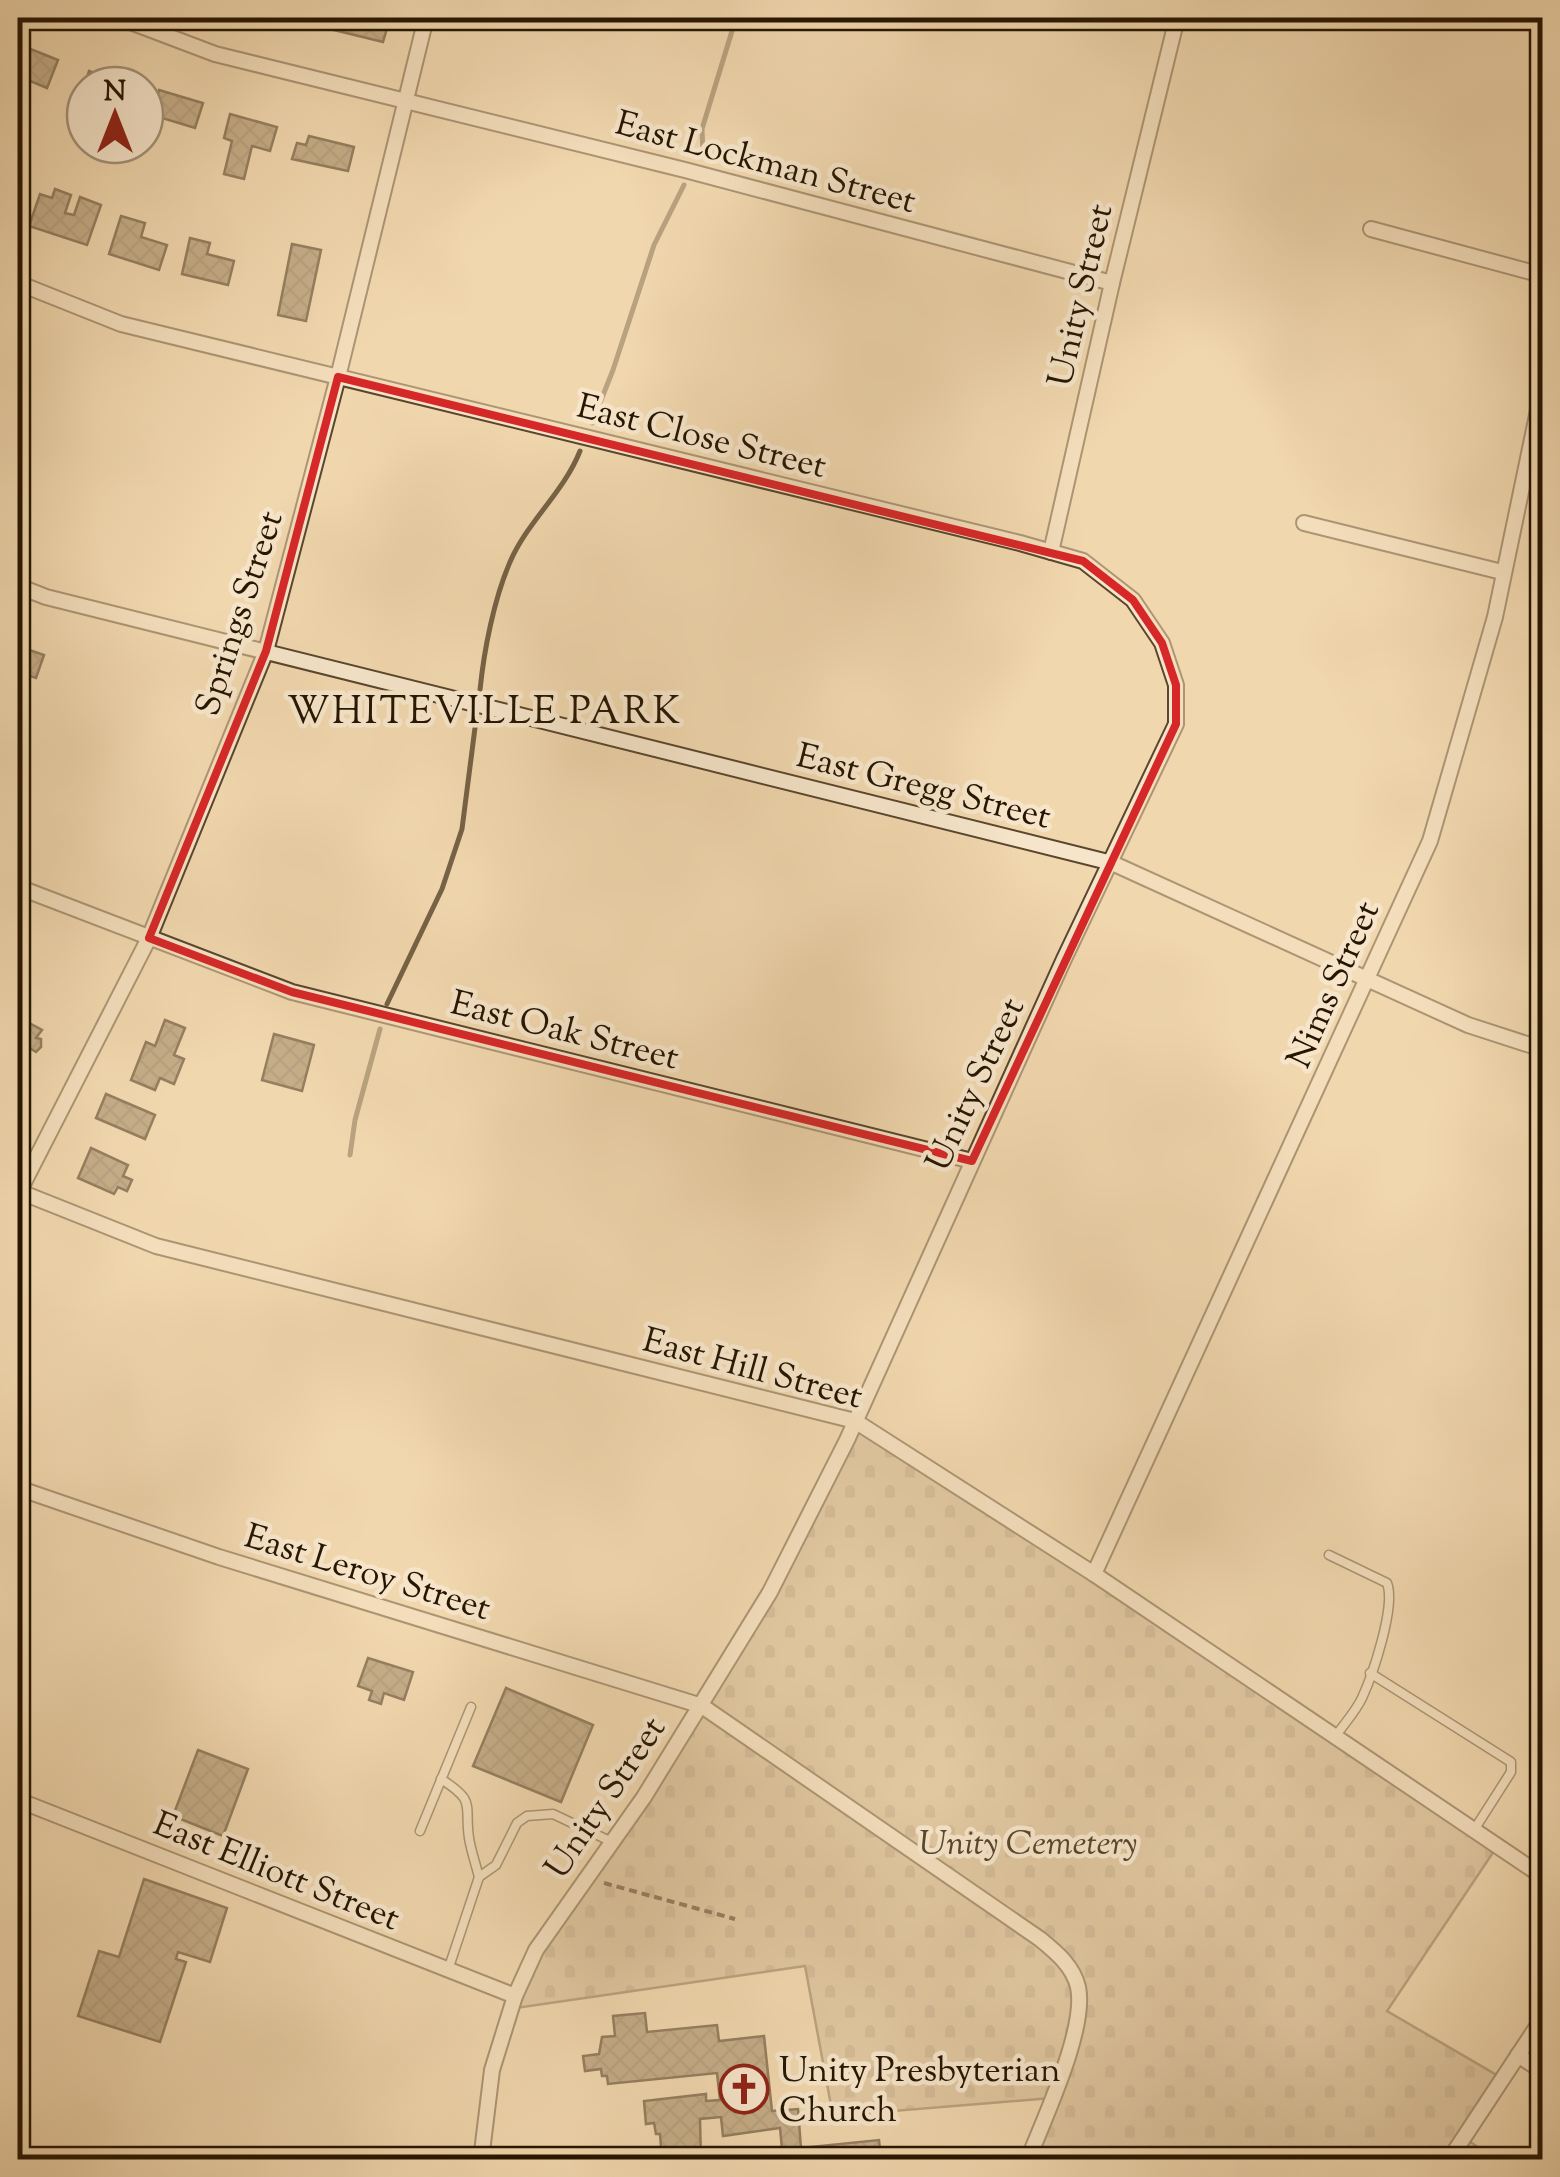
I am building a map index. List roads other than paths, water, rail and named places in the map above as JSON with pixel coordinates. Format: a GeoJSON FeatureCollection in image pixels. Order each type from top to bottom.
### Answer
{"type":"FeatureCollection","features":[{"type":"Feature","properties":{"kind":"street","name":"East Lockman Street"},"geometry":{"type":"LineString","coordinates":[[120,18],[215,54],[685,170],[1112,283]]}},
{"type":"Feature","properties":{"kind":"street","name":"Springs Street"},"geometry":{"type":"LineString","coordinates":[[18,1192],[149,938],[266,651],[426,18]]}},
{"type":"Feature","properties":{"kind":"street","name":"Unity Street"},"geometry":{"type":"LineString","coordinates":[[481,2160],[492,2070],[515,1996],[536,1950],[702,1706],[770,1592],[855,1421],[1176,724],[1176,685],[1162,642],[1134,600],[1083,561],[1051,552],[1177,18]]}},
{"type":"Feature","properties":{"kind":"street"},"geometry":{"type":"LineString","coordinates":[[1371,229],[1542,275]]}},
{"type":"Feature","properties":{"kind":"street","name":"East Close Street"},"geometry":{"type":"LineString","coordinates":[[18,283],[121,324],[1051,552]]}},
{"type":"Feature","properties":{"kind":"street","name":"Nims Street"},"geometry":{"type":"LineString","coordinates":[[1094,1574],[1430,842],[1478,681],[1542,392]]}},
{"type":"Feature","properties":{"kind":"street"},"geometry":{"type":"LineString","coordinates":[[1304,523],[1502,572]]}},
{"type":"Feature","properties":{"kind":"street","name":"East Gregg Street"},"geometry":{"type":"LineString","coordinates":[[18,586],[46,597],[1112,863],[1468,1026],[1542,1049]]}},
{"type":"Feature","properties":{"kind":"street","name":"East Oak Street"},"geometry":{"type":"LineString","coordinates":[[18,888],[292,992],[972,1161]]}},
{"type":"Feature","properties":{"kind":"street","name":"East Hill Street"},"geometry":{"type":"LineString","coordinates":[[18,1192],[156,1246],[855,1421],[1094,1574],[1542,1876]]}},
{"type":"Feature","properties":{"kind":"street","name":"East Leroy Street"},"geometry":{"type":"LineString","coordinates":[[18,1488],[219,1557],[702,1706],[1040,1939],[1070,1969],[1078,1985],[1076,2026],[1028,2160]]}},
{"type":"Feature","properties":{"kind":"street","name":"East Elliott Street"},"geometry":{"type":"LineString","coordinates":[[18,1800],[515,1996]]}},
{"type":"Feature","properties":{"kind":"street"},"geometry":{"type":"LineString","coordinates":[[1449,2160],[1542,2019]]}},
{"type":"Feature","properties":{"kind":"street"},"geometry":{"type":"LineString","coordinates":[[1518,2056],[1542,2071]]}},
{"type":"Feature","properties":{"kind":"lane"},"geometry":{"type":"LineString","coordinates":[[1329,1554],[1387,1583],[1391,1593],[1362,1698],[1335,1737]]}},
{"type":"Feature","properties":{"kind":"lane"},"geometry":{"type":"LineString","coordinates":[[1370,1673],[1511,1762],[1511,1772],[1474,1830]]}},
{"type":"Feature","properties":{"kind":"lane"},"geometry":{"type":"LineString","coordinates":[[420,1831],[471,1707]]}},
{"type":"Feature","properties":{"kind":"lane"},"geometry":{"type":"LineString","coordinates":[[441,1779],[457,1789],[469,1806],[468,1837],[480,1877]]}},
{"type":"Feature","properties":{"kind":"lane"},"geometry":{"type":"LineString","coordinates":[[448,1970],[480,1877],[496,1865],[517,1823],[526,1816],[552,1814],[613,1842]]}},
{"type":"Feature","properties":{"kind":"waterway"},"geometry":{"type":"LineString","coordinates":[[703,155],[702,129],[736,18]]}},
{"type":"Feature","properties":{"kind":"waterway"},"geometry":{"type":"LineString","coordinates":[[592,423],[654,245],[684,185]]}},
{"type":"Feature","properties":{"kind":"waterway"},"geometry":{"type":"LineString","coordinates":[[480,690],[490,625],[510,562],[580,451]]}},
{"type":"Feature","properties":{"kind":"waterway"},"geometry":{"type":"LineString","coordinates":[[387,1004],[442,889],[462,829],[476,720]]}},
{"type":"Feature","properties":{"kind":"waterway"},"geometry":{"type":"LineString","coordinates":[[350,1155],[355,1120],[380,1029]]}},
{"type":"Feature","properties":{"kind":"place","name":"Unity Presbyterian Church"},"geometry":{"type":"Point","coordinates":[744,2089]}},
{"type":"Feature","properties":{"kind":"district","name":"WHITEVILLE PARK"},"geometry":{"type":"Point","coordinates":[485,710]}},
{"type":"Feature","properties":{"kind":"park label","name":"Unity Cemetery"},"geometry":{"type":"Point","coordinates":[1028,1842]}}]}
